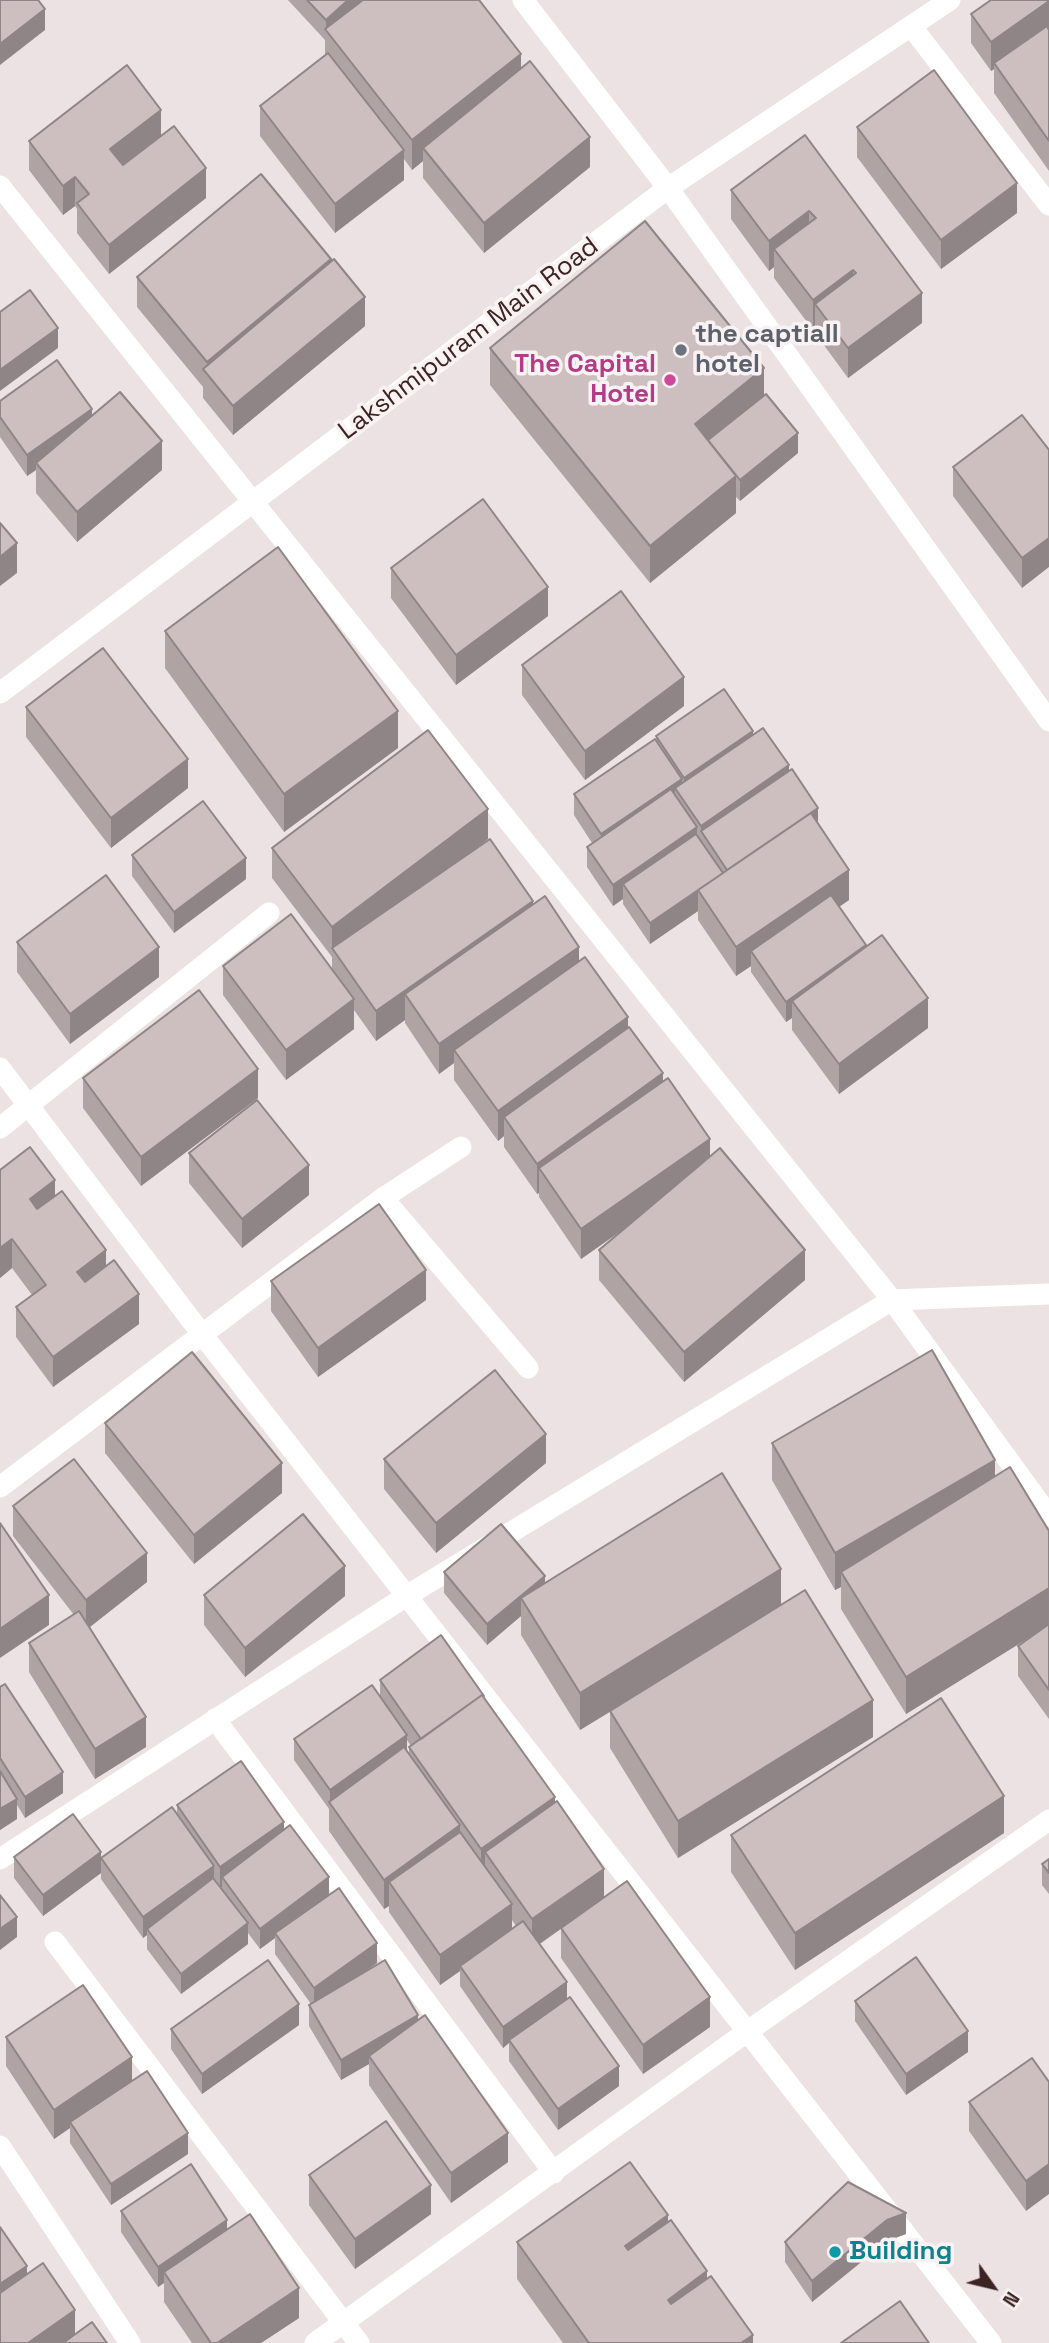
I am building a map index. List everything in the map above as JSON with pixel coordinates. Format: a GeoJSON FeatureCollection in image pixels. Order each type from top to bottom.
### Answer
{"type":"FeatureCollection","features":[{"type":"Feature","properties":{"kind":"street"},"geometry":{"type":"LineString","coordinates":[[523,0],[668,188],[1049,721]]}},
{"type":"Feature","properties":{"kind":"street","name":"Lakshmipuram Main Road"},"geometry":{"type":"LineString","coordinates":[[0,693],[668,188],[950,0]]}},
{"type":"Feature","properties":{"kind":"street"},"geometry":{"type":"LineString","coordinates":[[911,26],[1049,205]]}},
{"type":"Feature","properties":{"kind":"street"},"geometry":{"type":"LineString","coordinates":[[0,186],[892,1300],[1049,1516]]}},
{"type":"Feature","properties":{"kind":"street"},"geometry":{"type":"LineString","coordinates":[[0,1128],[269,913]]}},
{"type":"Feature","properties":{"kind":"street"},"geometry":{"type":"LineString","coordinates":[[0,1068],[201,1333],[991,2343]]}},
{"type":"Feature","properties":{"kind":"street"},"geometry":{"type":"LineString","coordinates":[[0,1486],[383,1198],[461,1147]]}},
{"type":"Feature","properties":{"kind":"street"},"geometry":{"type":"LineString","coordinates":[[383,1198],[528,1368]]}},
{"type":"Feature","properties":{"kind":"street"},"geometry":{"type":"LineString","coordinates":[[0,1859],[408,1595],[892,1300],[1049,1294]]}},
{"type":"Feature","properties":{"kind":"street"},"geometry":{"type":"LineString","coordinates":[[215,1719],[554,2173]]}},
{"type":"Feature","properties":{"kind":"street"},"geometry":{"type":"LineString","coordinates":[[315,2343],[748,2031],[1049,1820]]}},
{"type":"Feature","properties":{"kind":"street"},"geometry":{"type":"LineString","coordinates":[[55,1942],[359,2343]]}},
{"type":"Feature","properties":{"kind":"street"},"geometry":{"type":"LineString","coordinates":[[0,2146],[130,2343]]}},
{"type":"Feature","properties":{"kind":"building"},"geometry":{"type":"Polygon","coordinates":[[[0,0],[38,0],[45,9],[0,44],[0,0]]]}},
{"type":"Feature","properties":{"kind":"building"},"geometry":{"type":"Polygon","coordinates":[[[307,0],[348,0],[326,20],[307,0]]]}},
{"type":"Feature","properties":{"kind":"building"},"geometry":{"type":"Polygon","coordinates":[[[363,0],[479,0],[521,54],[412,140],[325,29],[363,0]]]}},
{"type":"Feature","properties":{"kind":"building"},"geometry":{"type":"Polygon","coordinates":[[[991,0],[1049,1],[991,42],[971,14],[991,0]]]}},
{"type":"Feature","properties":{"kind":"building"},"geometry":{"type":"Polygon","coordinates":[[[1047,26],[1049,30],[1049,141],[994,63],[1047,26]]]}},
{"type":"Feature","properties":{"kind":"building"},"geometry":{"type":"Polygon","coordinates":[[[328,53],[404,150],[335,204],[260,106],[328,53]]]}},
{"type":"Feature","properties":{"kind":"building"},"geometry":{"type":"Polygon","coordinates":[[[530,61],[590,137],[484,223],[423,148],[530,61]]]}},
{"type":"Feature","properties":{"kind":"building"},"geometry":{"type":"Polygon","coordinates":[[[127,65],[161,110],[110,149],[123,165],[174,126],[206,168],[109,245],[77,203],[89,194],[75,177],[63,186],[29,141],[127,65]]]}},
{"type":"Feature","properties":{"kind":"building"},"geometry":{"type":"Polygon","coordinates":[[[934,70],[1017,183],[941,240],[857,127],[934,70]]]}},
{"type":"Feature","properties":{"kind":"building"},"geometry":{"type":"Polygon","coordinates":[[[805,135],[922,293],[848,348],[815,304],[856,273],[853,270],[813,300],[774,249],[816,218],[809,211],[769,241],[731,190],[805,135]]]}},
{"type":"Feature","properties":{"kind":"building"},"geometry":{"type":"Polygon","coordinates":[[[261,174],[331,259],[207,362],[137,277],[261,174]]]}},
{"type":"Feature","properties":{"kind":"building","name":"The Capital Hotel"},"geometry":{"type":"Polygon","coordinates":[[[645,221],[764,368],[695,424],[736,476],[650,546],[490,348],[645,221]]]}},
{"type":"Feature","properties":{"kind":"building"},"geometry":{"type":"Polygon","coordinates":[[[334,259],[365,297],[233,406],[203,369],[334,259]]]}},
{"type":"Feature","properties":{"kind":"building"},"geometry":{"type":"Polygon","coordinates":[[[30,290],[58,328],[0,370],[0,312],[30,290]]]}},
{"type":"Feature","properties":{"kind":"building"},"geometry":{"type":"Polygon","coordinates":[[[57,360],[92,409],[27,455],[0,417],[0,401],[57,360]]]}},
{"type":"Feature","properties":{"kind":"building"},"geometry":{"type":"Polygon","coordinates":[[[120,392],[162,441],[77,512],[36,463],[120,392]]]}},
{"type":"Feature","properties":{"kind":"building"},"geometry":{"type":"Polygon","coordinates":[[[766,394],[798,433],[740,480],[708,440],[766,394]]]}},
{"type":"Feature","properties":{"kind":"building"},"geometry":{"type":"Polygon","coordinates":[[[1022,415],[1049,450],[1049,538],[1022,558],[953,467],[1022,415]]]}},
{"type":"Feature","properties":{"kind":"building"},"geometry":{"type":"Polygon","coordinates":[[[483,499],[548,587],[456,655],[391,568],[483,499]]]}},
{"type":"Feature","properties":{"kind":"building"},"geometry":{"type":"Polygon","coordinates":[[[0,523],[17,543],[0,557],[0,523]]]}},
{"type":"Feature","properties":{"kind":"building"},"geometry":{"type":"Polygon","coordinates":[[[278,547],[398,711],[284,794],[165,631],[278,547]]]}},
{"type":"Feature","properties":{"kind":"building"},"geometry":{"type":"Polygon","coordinates":[[[621,591],[684,677],[585,751],[522,665],[621,591]]]}},
{"type":"Feature","properties":{"kind":"building"},"geometry":{"type":"Polygon","coordinates":[[[103,648],[188,759],[111,818],[26,707],[103,648]]]}},
{"type":"Feature","properties":{"kind":"building"},"geometry":{"type":"Polygon","coordinates":[[[724,689],[753,731],[684,778],[656,736],[724,689]]]}},
{"type":"Feature","properties":{"kind":"building"},"geometry":{"type":"Polygon","coordinates":[[[763,728],[789,765],[701,826],[675,788],[763,728]]]}},
{"type":"Feature","properties":{"kind":"building"},"geometry":{"type":"Polygon","coordinates":[[[428,730],[488,809],[332,927],[272,848],[428,730]]]}},
{"type":"Feature","properties":{"kind":"building"},"geometry":{"type":"Polygon","coordinates":[[[655,739],[682,779],[601,834],[574,794],[655,739]]]}},
{"type":"Feature","properties":{"kind":"building"},"geometry":{"type":"Polygon","coordinates":[[[792,769],[818,808],[727,870],[701,831],[792,769]]]}},
{"type":"Feature","properties":{"kind":"building"},"geometry":{"type":"Polygon","coordinates":[[[671,789],[697,827],[613,885],[587,847],[671,789]]]}},
{"type":"Feature","properties":{"kind":"building"},"geometry":{"type":"Polygon","coordinates":[[[203,801],[246,858],[174,912],[132,855],[203,801]]]}},
{"type":"Feature","properties":{"kind":"building"},"geometry":{"type":"Polygon","coordinates":[[[811,813],[849,870],[736,947],[698,890],[811,813]]]}},
{"type":"Feature","properties":{"kind":"building"},"geometry":{"type":"Polygon","coordinates":[[[696,834],[723,873],[650,923],[623,884],[696,834]]]}},
{"type":"Feature","properties":{"kind":"building"},"geometry":{"type":"Polygon","coordinates":[[[490,839],[533,901],[376,1011],[332,948],[490,839]]]}},
{"type":"Feature","properties":{"kind":"building"},"geometry":{"type":"Polygon","coordinates":[[[106,875],[159,947],[70,1014],[17,942],[106,875]]]}},
{"type":"Feature","properties":{"kind":"building"},"geometry":{"type":"Polygon","coordinates":[[[831,895],[866,945],[786,1002],[751,951],[831,895]]]}},
{"type":"Feature","properties":{"kind":"building"},"geometry":{"type":"Polygon","coordinates":[[[545,896],[579,947],[439,1044],[405,994],[545,896]]]}},
{"type":"Feature","properties":{"kind":"building"},"geometry":{"type":"Polygon","coordinates":[[[291,914],[354,999],[286,1050],[223,966],[291,914]]]}},
{"type":"Feature","properties":{"kind":"building"},"geometry":{"type":"Polygon","coordinates":[[[882,935],[928,998],[839,1064],[792,1001],[882,935]]]}},
{"type":"Feature","properties":{"kind":"building"},"geometry":{"type":"Polygon","coordinates":[[[585,957],[628,1017],[498,1111],[454,1050],[585,957]]]}},
{"type":"Feature","properties":{"kind":"building"},"geometry":{"type":"Polygon","coordinates":[[[199,990],[258,1069],[141,1157],[83,1078],[199,990]]]}},
{"type":"Feature","properties":{"kind":"building"},"geometry":{"type":"Polygon","coordinates":[[[629,1027],[663,1073],[537,1164],[504,1117],[629,1027]]]}},
{"type":"Feature","properties":{"kind":"building"},"geometry":{"type":"Polygon","coordinates":[[[668,1078],[710,1139],[581,1229],[539,1168],[668,1078]]]}},
{"type":"Feature","properties":{"kind":"building"},"geometry":{"type":"Polygon","coordinates":[[[257,1100],[309,1165],[242,1219],[189,1153],[257,1100]]]}},
{"type":"Feature","properties":{"kind":"building"},"geometry":{"type":"Polygon","coordinates":[[[30,1147],[55,1180],[30,1199],[37,1209],[62,1191],[106,1250],[77,1272],[85,1282],[114,1260],[139,1294],[53,1357],[16,1307],[46,1285],[12,1239],[0,1248],[0,1170],[30,1147]]]}},
{"type":"Feature","properties":{"kind":"building"},"geometry":{"type":"Polygon","coordinates":[[[720,1148],[805,1250],[684,1352],[599,1250],[720,1148]]]}},
{"type":"Feature","properties":{"kind":"building"},"geometry":{"type":"Polygon","coordinates":[[[379,1204],[426,1270],[318,1348],[271,1281],[379,1204]]]}},
{"type":"Feature","properties":{"kind":"building"},"geometry":{"type":"Polygon","coordinates":[[[932,1350],[995,1460],[835,1553],[772,1443],[932,1350]]]}},
{"type":"Feature","properties":{"kind":"building"},"geometry":{"type":"Polygon","coordinates":[[[192,1352],[282,1463],[194,1535],[105,1423],[192,1352]]]}},
{"type":"Feature","properties":{"kind":"building"},"geometry":{"type":"Polygon","coordinates":[[[495,1370],[546,1434],[436,1523],[384,1459],[495,1370]]]}},
{"type":"Feature","properties":{"kind":"building"},"geometry":{"type":"Polygon","coordinates":[[[74,1459],[147,1553],[86,1600],[13,1506],[74,1459]]]}},
{"type":"Feature","properties":{"kind":"building"},"geometry":{"type":"Polygon","coordinates":[[[1010,1467],[1049,1531],[1049,1588],[906,1677],[841,1572],[1010,1467]]]}},
{"type":"Feature","properties":{"kind":"building"},"geometry":{"type":"Polygon","coordinates":[[[722,1473],[781,1569],[580,1693],[521,1598],[722,1473]]]}},
{"type":"Feature","properties":{"kind":"building"},"geometry":{"type":"Polygon","coordinates":[[[303,1514],[345,1566],[245,1648],[204,1595],[303,1514]]]}},
{"type":"Feature","properties":{"kind":"building"},"geometry":{"type":"Polygon","coordinates":[[[0,1523],[49,1595],[0,1629],[0,1523]]]}},
{"type":"Feature","properties":{"kind":"building"},"geometry":{"type":"Polygon","coordinates":[[[501,1524],[545,1576],[487,1624],[444,1572],[501,1524]]]}},
{"type":"Feature","properties":{"kind":"building"},"geometry":{"type":"Polygon","coordinates":[[[805,1590],[873,1700],[678,1821],[610,1711],[805,1590]]]}},
{"type":"Feature","properties":{"kind":"building"},"geometry":{"type":"Polygon","coordinates":[[[79,1611],[146,1717],[95,1749],[29,1643],[79,1611]]]}},
{"type":"Feature","properties":{"kind":"building"},"geometry":{"type":"Polygon","coordinates":[[[1049,1624],[1049,1690],[1018,1646],[1049,1624]]]}},
{"type":"Feature","properties":{"kind":"building"},"geometry":{"type":"Polygon","coordinates":[[[441,1635],[484,1696],[421,1739],[380,1680],[441,1635]]]}},
{"type":"Feature","properties":{"kind":"building"},"geometry":{"type":"Polygon","coordinates":[[[5,1684],[63,1772],[25,1797],[0,1758],[0,1687],[5,1684]]]}},
{"type":"Feature","properties":{"kind":"building"},"geometry":{"type":"Polygon","coordinates":[[[372,1685],[407,1735],[330,1790],[294,1739],[372,1685]]]}},
{"type":"Feature","properties":{"kind":"building"},"geometry":{"type":"Polygon","coordinates":[[[482,1695],[555,1797],[481,1849],[409,1747],[482,1695]]]}},
{"type":"Feature","properties":{"kind":"building"},"geometry":{"type":"Polygon","coordinates":[[[941,1698],[1004,1796],[795,1933],[731,1835],[941,1698]]]}},
{"type":"Feature","properties":{"kind":"building"},"geometry":{"type":"Polygon","coordinates":[[[404,1747],[460,1825],[384,1880],[329,1802],[404,1747]]]}},
{"type":"Feature","properties":{"kind":"building"},"geometry":{"type":"Polygon","coordinates":[[[241,1761],[284,1822],[220,1867],[177,1805],[241,1761]]]}},
{"type":"Feature","properties":{"kind":"building"},"geometry":{"type":"Polygon","coordinates":[[[0,1771],[17,1799],[0,1809],[0,1771]]]}},
{"type":"Feature","properties":{"kind":"building"},"geometry":{"type":"Polygon","coordinates":[[[557,1801],[604,1869],[532,1919],[485,1852],[557,1801]]]}},
{"type":"Feature","properties":{"kind":"building"},"geometry":{"type":"Polygon","coordinates":[[[172,1807],[214,1866],[143,1917],[101,1858],[172,1807]]]}},
{"type":"Feature","properties":{"kind":"building"},"geometry":{"type":"Polygon","coordinates":[[[73,1814],[101,1852],[43,1895],[14,1857],[73,1814]]]}},
{"type":"Feature","properties":{"kind":"building"},"geometry":{"type":"Polygon","coordinates":[[[290,1825],[329,1877],[260,1929],[222,1877],[290,1825]]]}},
{"type":"Feature","properties":{"kind":"building"},"geometry":{"type":"Polygon","coordinates":[[[460,1832],[512,1904],[440,1955],[389,1882],[460,1832]]]}},
{"type":"Feature","properties":{"kind":"building"},"geometry":{"type":"Polygon","coordinates":[[[1049,1859],[1049,1873],[1042,1864],[1049,1859]]]}},
{"type":"Feature","properties":{"kind":"building"},"geometry":{"type":"Polygon","coordinates":[[[213,1878],[248,1923],[181,1974],[147,1929],[213,1878]]]}},
{"type":"Feature","properties":{"kind":"building"},"geometry":{"type":"Polygon","coordinates":[[[627,1881],[710,1997],[643,2045],[561,1928],[627,1881]]]}},
{"type":"Feature","properties":{"kind":"building"},"geometry":{"type":"Polygon","coordinates":[[[339,1888],[377,1943],[314,1988],[275,1933],[339,1888]]]}},
{"type":"Feature","properties":{"kind":"building"},"geometry":{"type":"Polygon","coordinates":[[[0,1895],[17,1917],[0,1929],[0,1895]]]}},
{"type":"Feature","properties":{"kind":"building"},"geometry":{"type":"Polygon","coordinates":[[[523,1921],[567,1982],[503,2027],[460,1966],[523,1921]]]}},
{"type":"Feature","properties":{"kind":"building"},"geometry":{"type":"Polygon","coordinates":[[[916,1957],[968,2031],[906,2074],[855,2001],[916,1957]]]}},
{"type":"Feature","properties":{"kind":"building"},"geometry":{"type":"Polygon","coordinates":[[[268,1960],[299,2004],[202,2074],[171,2029],[268,1960]]]}},
{"type":"Feature","properties":{"kind":"building"},"geometry":{"type":"Polygon","coordinates":[[[385,1960],[418,2015],[341,2060],[309,2005],[385,1960]]]}},
{"type":"Feature","properties":{"kind":"building"},"geometry":{"type":"Polygon","coordinates":[[[83,1985],[132,2057],[54,2110],[6,2037],[83,1985]]]}},
{"type":"Feature","properties":{"kind":"building"},"geometry":{"type":"Polygon","coordinates":[[[570,1997],[619,2066],[558,2109],[509,2040],[570,1997]]]}},
{"type":"Feature","properties":{"kind":"building"},"geometry":{"type":"Polygon","coordinates":[[[425,2015],[508,2133],[451,2173],[369,2056],[425,2015]]]}},
{"type":"Feature","properties":{"kind":"building"},"geometry":{"type":"Polygon","coordinates":[[[1032,2058],[1049,2082],[1049,2164],[1026,2181],[969,2102],[1032,2058]]]}},
{"type":"Feature","properties":{"kind":"building"},"geometry":{"type":"Polygon","coordinates":[[[147,2071],[188,2133],[111,2184],[70,2122],[147,2071]]]}},
{"type":"Feature","properties":{"kind":"building"},"geometry":{"type":"Polygon","coordinates":[[[386,2121],[431,2185],[355,2239],[309,2175],[386,2121]]]}},
{"type":"Feature","properties":{"kind":"building"},"geometry":{"type":"Polygon","coordinates":[[[630,2162],[668,2215],[625,2246],[628,2250],[671,2220],[707,2271],[668,2300],[671,2304],[711,2276],[753,2335],[741,2343],[589,2343],[517,2242],[630,2162]]]}},
{"type":"Feature","properties":{"kind":"building"},"geometry":{"type":"Polygon","coordinates":[[[191,2164],[227,2220],[158,2267],[121,2211],[191,2164]]]}},
{"type":"Feature","properties":{"kind":"building"},"geometry":{"type":"Polygon","coordinates":[[[848,2182],[906,2213],[887,2220],[812,2281],[785,2242],[848,2182]]]}},
{"type":"Feature","properties":{"kind":"building"},"geometry":{"type":"Polygon","coordinates":[[[250,2214],[299,2288],[217,2343],[211,2343],[164,2272],[250,2214]]]}},
{"type":"Feature","properties":{"kind":"building"},"geometry":{"type":"Polygon","coordinates":[[[0,2227],[27,2266],[0,2284],[0,2227]]]}},
{"type":"Feature","properties":{"kind":"building"},"geometry":{"type":"Polygon","coordinates":[[[43,2263],[75,2310],[28,2343],[0,2343],[0,2293],[43,2263]]]}},
{"type":"Feature","properties":{"kind":"building"},"geometry":{"type":"Polygon","coordinates":[[[900,2301],[929,2343],[841,2343],[900,2301]]]}},
{"type":"Feature","properties":{"kind":"building"},"geometry":{"type":"Polygon","coordinates":[[[92,2322],[107,2343],[63,2343],[92,2322]]]}},
{"type":"Feature","properties":{"kind":"place","name":"the captiall hotel"},"geometry":{"type":"Point","coordinates":[681,350]}},
{"type":"Feature","properties":{"kind":"place","name":"The Capital Hotel"},"geometry":{"type":"Point","coordinates":[670,380]}},
{"type":"Feature","properties":{"kind":"place","name":"Building"},"geometry":{"type":"Point","coordinates":[835,2252]}}]}
